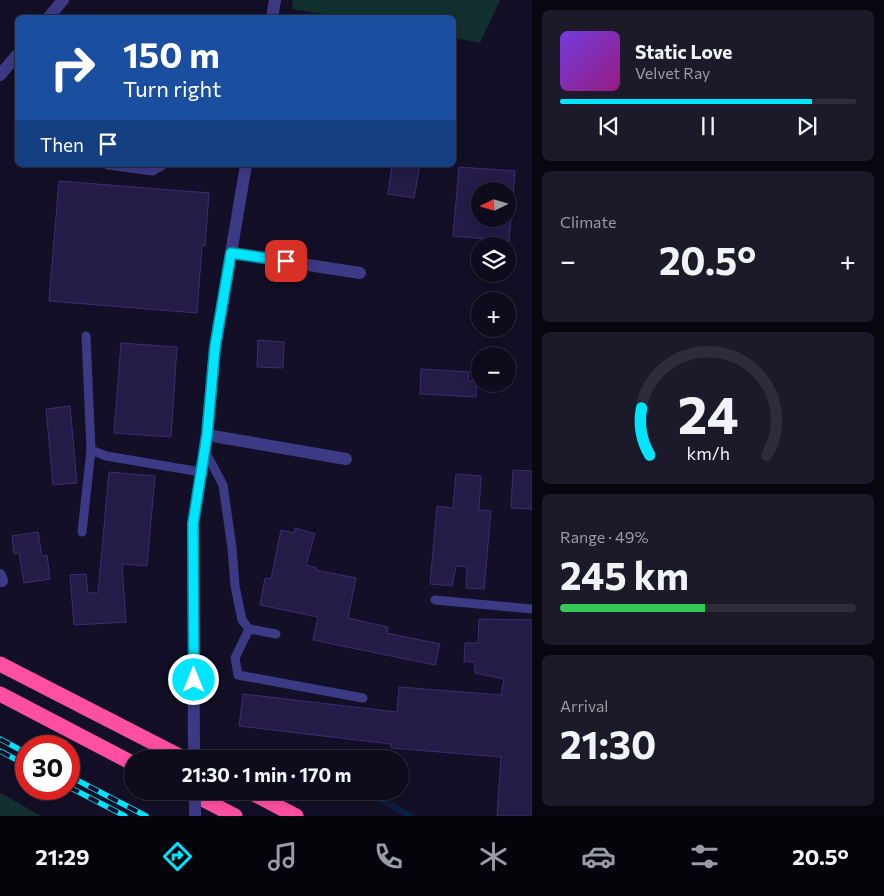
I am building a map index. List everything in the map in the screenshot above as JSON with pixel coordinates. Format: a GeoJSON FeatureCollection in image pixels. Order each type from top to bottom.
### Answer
{"type":"FeatureCollection","features":[{"type":"Feature","properties":{"kind":"highway"},"geometry":{"type":"LineString","coordinates":[[0,664],[167,750]]}},
{"type":"Feature","properties":{"kind":"highway"},"geometry":{"type":"LineString","coordinates":[[0,694],[124,759]]}},
{"type":"Feature","properties":{"kind":"highway"},"geometry":{"type":"LineString","coordinates":[[205,800],[235,816]]}},
{"type":"Feature","properties":{"kind":"highway"},"geometry":{"type":"LineString","coordinates":[[265,800],[296,816]]}},
{"type":"Feature","properties":{"kind":"street"},"geometry":{"type":"LineString","coordinates":[[50,15],[63,0]]}},
{"type":"Feature","properties":{"kind":"street"},"geometry":{"type":"LineString","coordinates":[[272,15],[275,0]]}},
{"type":"Feature","properties":{"kind":"street"},"geometry":{"type":"LineString","coordinates":[[0,75],[15,58]]}},
{"type":"Feature","properties":{"kind":"street"},"geometry":{"type":"LineString","coordinates":[[194,750],[193,524],[207,435],[215,347],[246,167]]}},
{"type":"Feature","properties":{"kind":"street"},"geometry":{"type":"LineString","coordinates":[[231,253],[360,273]]}},
{"type":"Feature","properties":{"kind":"street"},"geometry":{"type":"LineString","coordinates":[[207,435],[346,459]]}},
{"type":"Feature","properties":{"kind":"street"},"geometry":{"type":"LineString","coordinates":[[195,800],[195,816]]}},
{"type":"Feature","properties":{"kind":"lane"},"geometry":{"type":"LineString","coordinates":[[126,167],[153,170],[159,167]]}},
{"type":"Feature","properties":{"kind":"lane"},"geometry":{"type":"LineString","coordinates":[[82,532],[90,450],[86,336]]}},
{"type":"Feature","properties":{"kind":"lane"},"geometry":{"type":"LineString","coordinates":[[90,450],[106,456],[201,472]]}},
{"type":"Feature","properties":{"kind":"lane"},"geometry":{"type":"LineString","coordinates":[[205,451],[223,486],[232,548],[234,586],[242,620],[249,629],[276,634]]}},
{"type":"Feature","properties":{"kind":"lane"},"geometry":{"type":"LineString","coordinates":[[435,600],[532,609]]}},
{"type":"Feature","properties":{"kind":"lane"},"geometry":{"type":"LineString","coordinates":[[249,629],[235,658],[238,675],[364,698]]}},
{"type":"Feature","properties":{"kind":"green space"},"geometry":{"type":"Polygon","coordinates":[[[293,0],[500,0],[480,43],[456,38],[456,15],[327,15],[292,9],[293,0]]]}},
{"type":"Feature","properties":{"kind":"green space"},"geometry":{"type":"Polygon","coordinates":[[[0,793],[41,816],[0,816],[0,793]]]}},
{"type":"Feature","properties":{"kind":"building"},"geometry":{"type":"Polygon","coordinates":[[[392,167],[420,167],[414,198],[388,194],[392,167]]]}},
{"type":"Feature","properties":{"kind":"building"},"geometry":{"type":"Polygon","coordinates":[[[459,167],[515,171],[514,182],[471,182],[471,228],[510,228],[509,237],[453,236],[459,167]]]}},
{"type":"Feature","properties":{"kind":"building"},"geometry":{"type":"Polygon","coordinates":[[[59,181],[209,193],[205,246],[202,246],[197,313],[49,301],[59,181]]]}},
{"type":"Feature","properties":{"kind":"building"},"geometry":{"type":"Polygon","coordinates":[[[258,340],[284,342],[283,368],[257,367],[258,340]]]}},
{"type":"Feature","properties":{"kind":"building"},"geometry":{"type":"Polygon","coordinates":[[[121,343],[177,347],[171,437],[114,433],[121,343]]]}},
{"type":"Feature","properties":{"kind":"building"},"geometry":{"type":"Polygon","coordinates":[[[421,369],[469,372],[468,380],[471,380],[471,392],[476,392],[476,397],[420,394],[421,369]]]}},
{"type":"Feature","properties":{"kind":"building"},"geometry":{"type":"Polygon","coordinates":[[[70,406],[77,483],[53,485],[46,409],[70,406]]]}},
{"type":"Feature","properties":{"kind":"building"},"geometry":{"type":"Polygon","coordinates":[[[513,470],[532,471],[532,509],[511,508],[513,470]]]}},
{"type":"Feature","properties":{"kind":"building"},"geometry":{"type":"Polygon","coordinates":[[[109,472],[155,476],[147,566],[122,564],[126,622],[74,625],[70,575],[86,574],[88,593],[98,593],[109,472]]]}},
{"type":"Feature","properties":{"kind":"building"},"geometry":{"type":"Polygon","coordinates":[[[456,474],[481,476],[479,510],[491,511],[484,589],[466,588],[467,567],[456,566],[452,586],[430,584],[437,506],[453,508],[456,474]]]}},
{"type":"Feature","properties":{"kind":"building"},"geometry":{"type":"Polygon","coordinates":[[[295,528],[315,534],[306,565],[316,568],[316,570],[356,578],[348,618],[388,627],[387,633],[440,644],[435,665],[313,640],[318,617],[260,605],[265,578],[271,579],[281,530],[294,533],[295,528]]]}},
{"type":"Feature","properties":{"kind":"building"},"geometry":{"type":"Polygon","coordinates":[[[38,532],[42,556],[47,555],[50,579],[24,583],[19,553],[14,554],[12,536],[38,532]]]}},
{"type":"Feature","properties":{"kind":"building"},"geometry":{"type":"Polygon","coordinates":[[[479,619],[532,620],[532,816],[497,816],[501,757],[391,748],[391,744],[239,726],[243,694],[397,712],[399,687],[501,695],[504,679],[475,673],[475,662],[464,662],[465,643],[478,643],[479,619]]]}},
{"type":"Feature","properties":{"kind":"waterway"},"geometry":{"type":"LineString","coordinates":[[382,800],[410,816]]}},
{"type":"Feature","properties":{"kind":"railway"},"geometry":{"type":"LineString","coordinates":[[0,739],[15,747]]}},
{"type":"Feature","properties":{"kind":"railway"},"geometry":{"type":"LineString","coordinates":[[0,751],[15,759]]}},
{"type":"Feature","properties":{"kind":"railway"},"geometry":{"type":"LineString","coordinates":[[80,782],[146,816]]}},
{"type":"Feature","properties":{"kind":"railway"},"geometry":{"type":"LineString","coordinates":[[80,793],[125,816]]}},
{"type":"Feature","properties":{"kind":"route"},"geometry":{"type":"LineString","coordinates":[[194,680],[193,524],[207,435],[215,347],[231,253],[286,261]]}}]}
